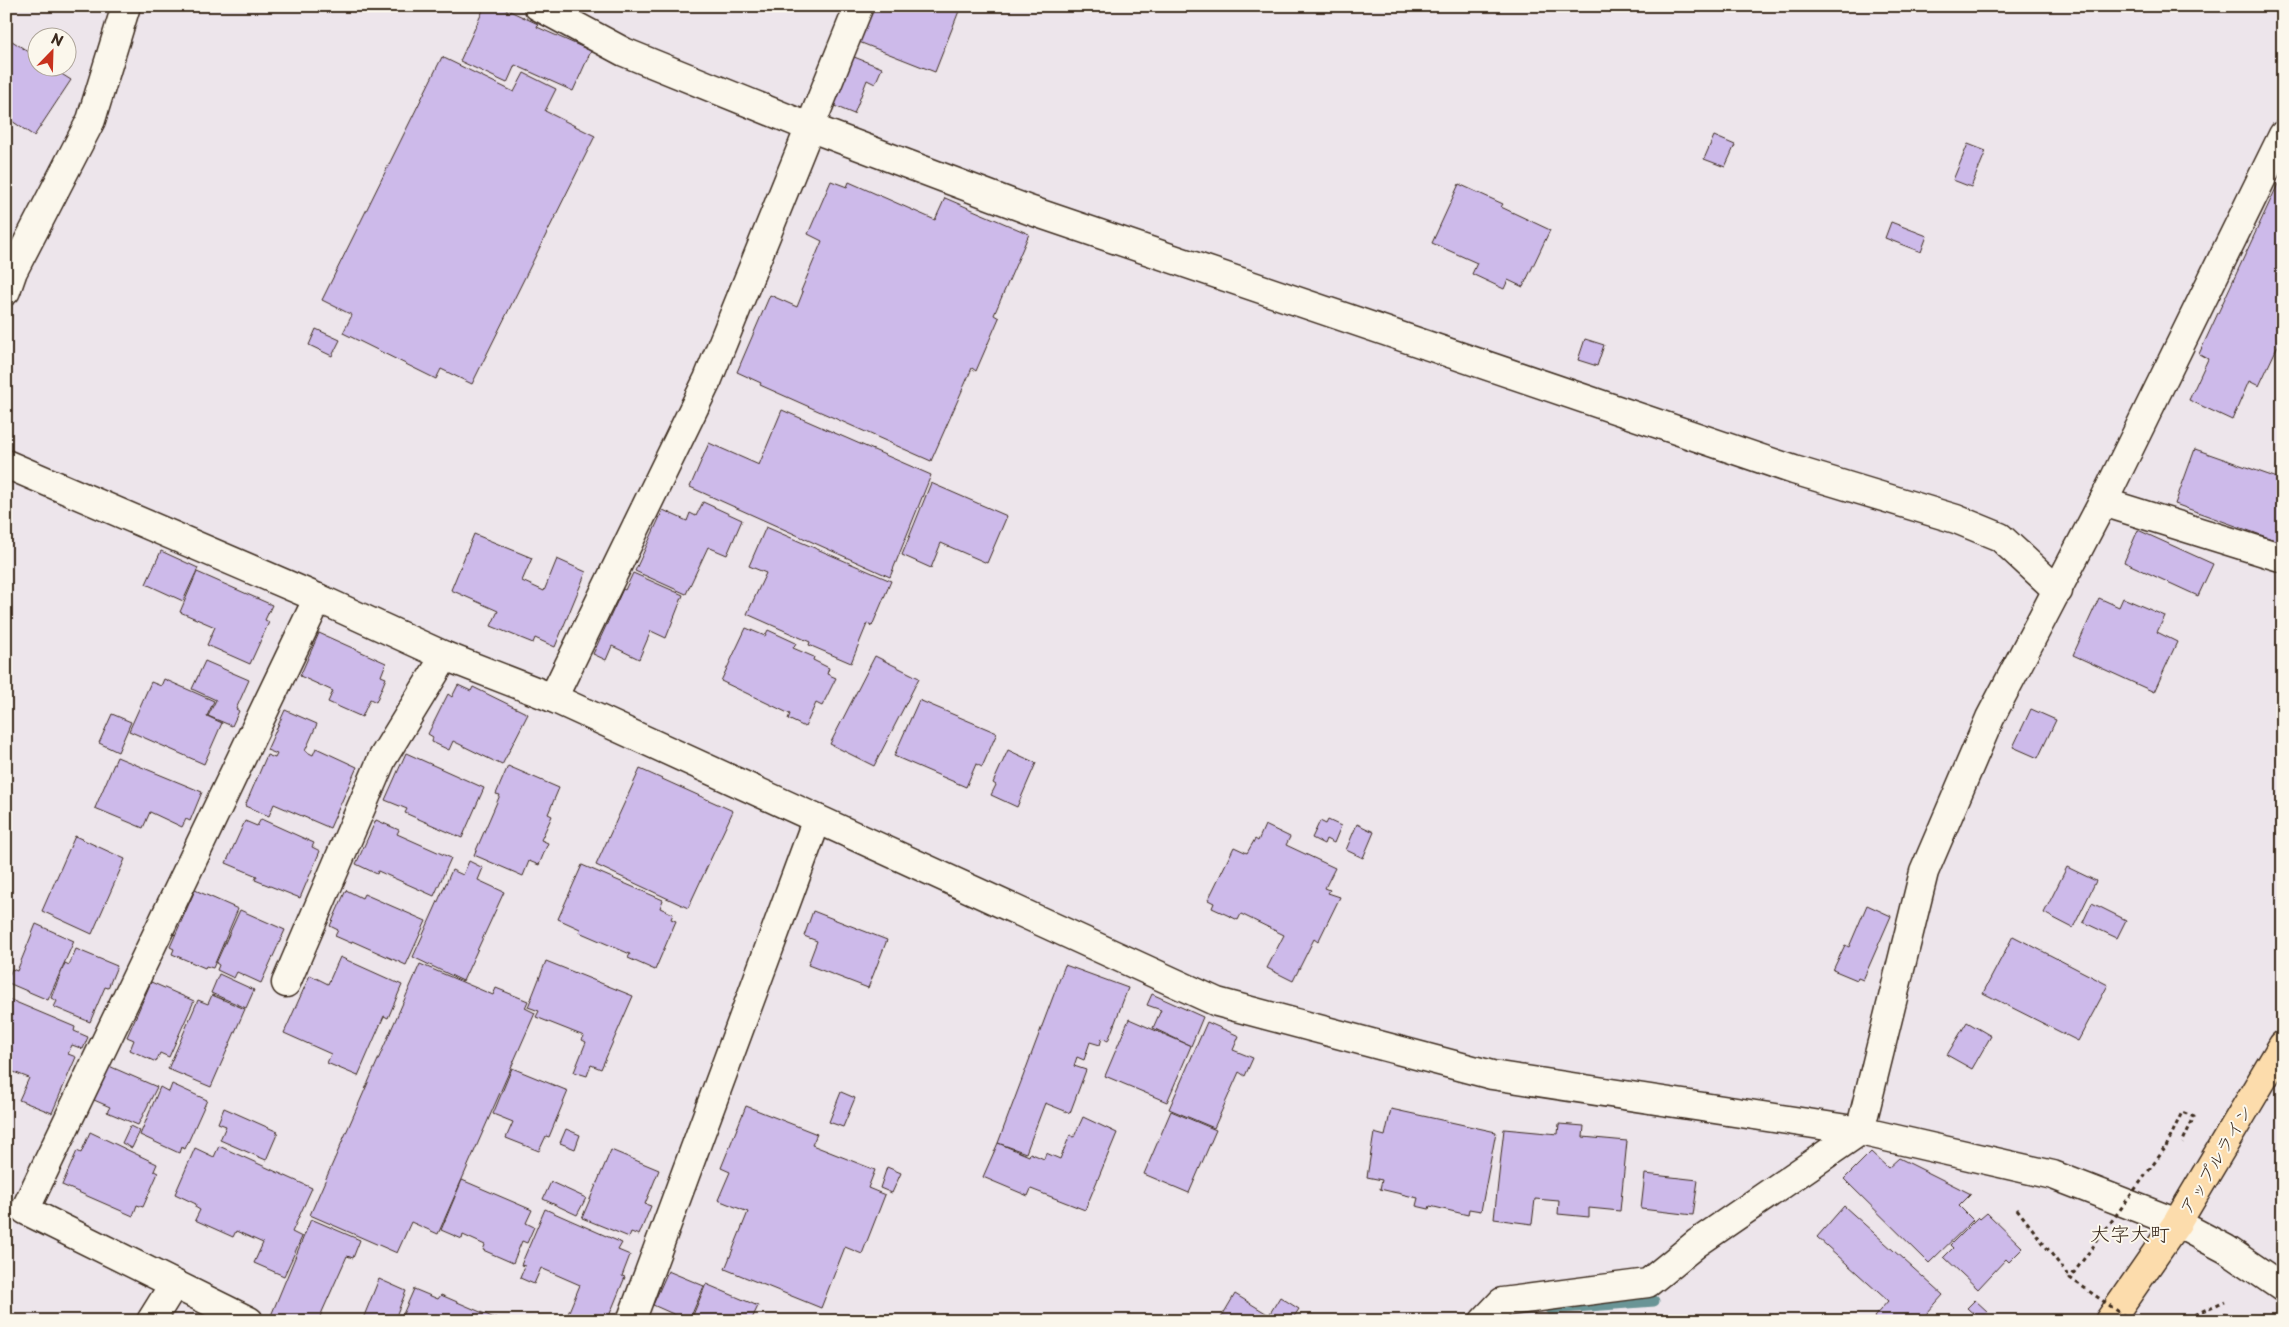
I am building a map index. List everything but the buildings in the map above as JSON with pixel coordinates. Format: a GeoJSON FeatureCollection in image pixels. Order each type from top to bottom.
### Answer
{"type":"FeatureCollection","features":[{"type":"Feature","properties":{"kind":"highway","name":"アップルライン"},"geometry":{"type":"LineString","coordinates":[[2109,1321],[2176,1223],[2283,1045]]}},
{"type":"Feature","properties":{"kind":"street"},"geometry":{"type":"LineString","coordinates":[[6,292],[13,272],[91,120],[103,87],[126,6]]}},
{"type":"Feature","properties":{"kind":"street"},"geometry":{"type":"LineString","coordinates":[[538,6],[624,52],[809,127],[1039,213],[1785,467],[1956,518],[2000,537],[2058,591]]}},
{"type":"Feature","properties":{"kind":"street"},"geometry":{"type":"LineString","coordinates":[[553,698],[708,379],[859,6]]}},
{"type":"Feature","properties":{"kind":"street"},"geometry":{"type":"LineString","coordinates":[[1484,1321],[1502,1302],[1648,1283],[1697,1243],[1860,1131],[1924,872],[1990,718],[2103,502],[2283,135]]}},
{"type":"Feature","properties":{"kind":"street"},"geometry":{"type":"LineString","coordinates":[[6,464],[318,598],[445,656],[553,698],[1217,1002],[1492,1075],[1860,1131],[2053,1175],[2176,1223],[2226,1249],[2283,1288]]}},
{"type":"Feature","properties":{"kind":"street"},"geometry":{"type":"LineString","coordinates":[[2103,502],[2283,558]]}},
{"type":"Feature","properties":{"kind":"street"},"geometry":{"type":"LineString","coordinates":[[248,1321],[16,1205],[318,598]]}},
{"type":"Feature","properties":{"kind":"street"},"geometry":{"type":"LineString","coordinates":[[286,983],[382,759],[445,656]]}},
{"type":"Feature","properties":{"kind":"street"},"geometry":{"type":"LineString","coordinates":[[631,1321],[817,819]]}},
{"type":"Feature","properties":{"kind":"street"},"geometry":{"type":"LineString","coordinates":[[151,1321],[174,1284]]}},
{"type":"Feature","properties":{"kind":"path"},"geometry":{"type":"LineString","coordinates":[[2070,1278],[2166,1147],[2182,1112],[2194,1118],[2179,1148]]}},
{"type":"Feature","properties":{"kind":"path"},"geometry":{"type":"LineString","coordinates":[[2017,1209],[2070,1278],[2132,1321]]}},
{"type":"Feature","properties":{"kind":"path"},"geometry":{"type":"LineString","coordinates":[[2180,1321],[2225,1301]]}},
{"type":"Feature","properties":{"kind":"waterway"},"geometry":{"type":"LineString","coordinates":[[1550,1309],[1654,1301]]}},
{"type":"Feature","properties":{"kind":"district","name":"大字大町"},"geometry":{"type":"Point","coordinates":[2130,1233]}}]}
